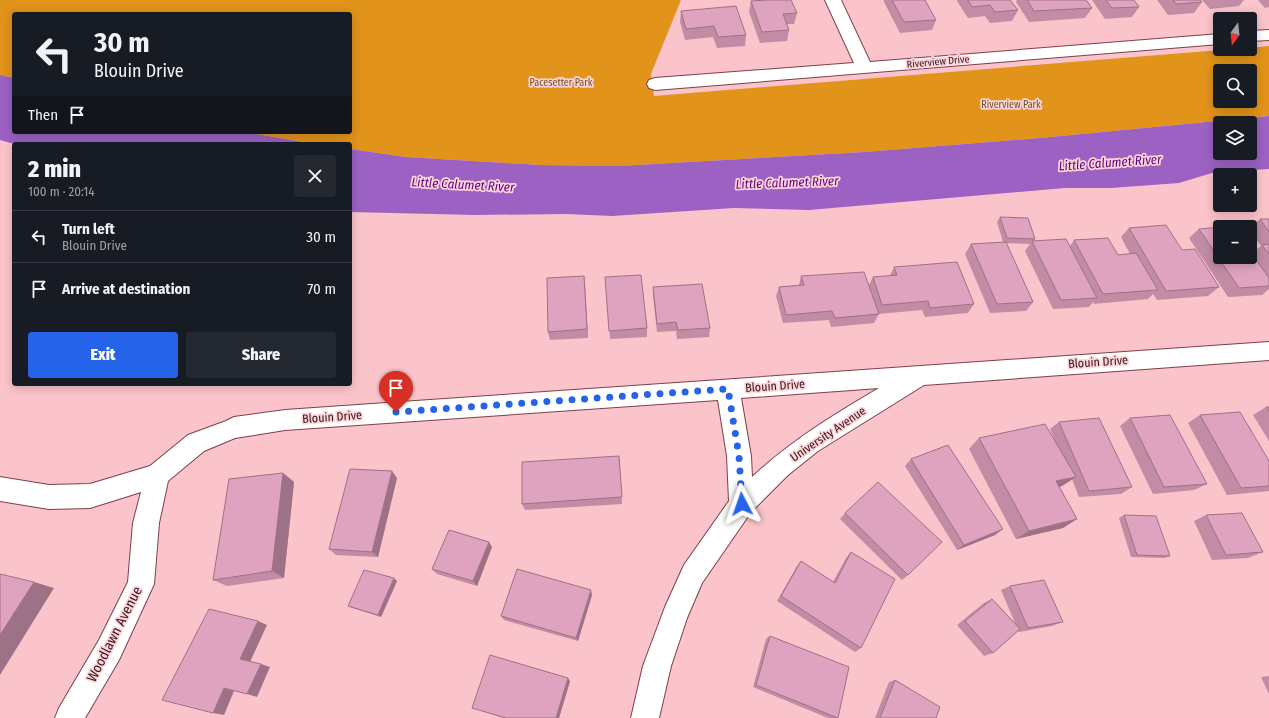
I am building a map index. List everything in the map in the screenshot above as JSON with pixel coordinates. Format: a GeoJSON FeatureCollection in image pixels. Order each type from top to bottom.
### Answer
{"type":"FeatureCollection","features":[{"type":"Feature","properties":{"kind":"street"},"geometry":{"type":"LineString","coordinates":[[833,0],[864,67]]}},
{"type":"Feature","properties":{"kind":"street"},"geometry":{"type":"LineString","coordinates":[[1257,36],[1269,35]]}},
{"type":"Feature","properties":{"kind":"street","name":"Riverview Drive"},"geometry":{"type":"LineString","coordinates":[[655,84],[1213,40]]}},
{"type":"Feature","properties":{"kind":"street","name":"Blouin Drive"},"geometry":{"type":"LineString","coordinates":[[157,475],[196,443],[234,428],[285,420],[922,374],[1269,351]]}},
{"type":"Feature","properties":{"kind":"street","name":"University Avenue"},"geometry":{"type":"LineString","coordinates":[[645,718],[657,666],[674,616],[693,574],[742,504],[780,467],[810,444],[844,421],[922,374]]}},
{"type":"Feature","properties":{"kind":"street"},"geometry":{"type":"LineString","coordinates":[[728,389],[739,456],[742,504]]}},
{"type":"Feature","properties":{"kind":"street"},"geometry":{"type":"LineString","coordinates":[[0,489],[49,497],[90,496],[157,475]]}},
{"type":"Feature","properties":{"kind":"street","name":"Woodlawn Avenue"},"geometry":{"type":"LineString","coordinates":[[70,718],[109,650],[141,584],[146,523],[157,475]]}},
{"type":"Feature","properties":{"kind":"green space"},"geometry":{"type":"Polygon","coordinates":[[[0,0],[681,0],[651,74],[654,96],[1213,51],[1213,56],[1257,56],[1257,47],[1269,46],[1269,116],[1213,116],[1213,121],[1040,138],[864,152],[619,166],[541,165],[406,157],[352,149],[352,142],[304,142],[258,134],[352,134],[352,12],[12,12],[12,78],[0,75],[0,0]]]}},
{"type":"Feature","properties":{"kind":"water"},"geometry":{"type":"Polygon","coordinates":[[[0,75],[12,78],[12,134],[258,134],[304,142],[12,142],[12,143],[0,140],[0,75]]]}},
{"type":"Feature","properties":{"kind":"water","name":"Little Calumet River"},"geometry":{"type":"Polygon","coordinates":[[[1269,116],[1269,169],[1213,168],[1213,173],[1179,183],[1111,188],[1065,188],[809,210],[734,208],[612,216],[566,214],[474,215],[352,212],[352,149],[406,157],[541,165],[619,166],[864,152],[1040,138],[1213,121],[1213,160],[1257,160],[1257,117],[1269,116]]]}},
{"type":"Feature","properties":{"kind":"building"},"geometry":{"type":"Polygon","coordinates":[[[791,0],[797,13],[783,14],[789,30],[762,32],[751,1],[791,0]]]}},
{"type":"Feature","properties":{"kind":"building"},"geometry":{"type":"Polygon","coordinates":[[[892,0],[925,0],[936,20],[904,22],[892,0]]]}},
{"type":"Feature","properties":{"kind":"building"},"geometry":{"type":"Polygon","coordinates":[[[968,0],[1010,0],[1018,10],[995,12],[990,5],[972,7],[968,0]]]}},
{"type":"Feature","properties":{"kind":"building"},"geometry":{"type":"Polygon","coordinates":[[[1027,0],[1086,0],[1092,8],[1034,11],[1027,0]]]}},
{"type":"Feature","properties":{"kind":"building"},"geometry":{"type":"Polygon","coordinates":[[[1106,0],[1134,0],[1139,7],[1112,8],[1106,0]]]}},
{"type":"Feature","properties":{"kind":"building"},"geometry":{"type":"Polygon","coordinates":[[[1173,0],[1200,0],[1202,2],[1176,4],[1173,0]]]}},
{"type":"Feature","properties":{"kind":"building"},"geometry":{"type":"Polygon","coordinates":[[[736,6],[746,35],[718,37],[714,26],[686,29],[681,11],[736,6]]]}},
{"type":"Feature","properties":{"kind":"building"},"geometry":{"type":"Polygon","coordinates":[[[1000,217],[1028,218],[1035,239],[1007,238],[1000,217]]]}},
{"type":"Feature","properties":{"kind":"building"},"geometry":{"type":"Polygon","coordinates":[[[1260,219],[1269,219],[1269,232],[1260,219]]]}},
{"type":"Feature","properties":{"kind":"building"},"geometry":{"type":"Polygon","coordinates":[[[1166,225],[1182,250],[1195,249],[1219,287],[1166,291],[1129,228],[1166,225]]]}},
{"type":"Feature","properties":{"kind":"building"},"geometry":{"type":"Polygon","coordinates":[[[1213,228],[1213,250],[1199,229],[1213,228]]]}},
{"type":"Feature","properties":{"kind":"building"},"geometry":{"type":"Polygon","coordinates":[[[1108,238],[1118,255],[1136,253],[1158,290],[1103,294],[1074,240],[1108,238]]]}},
{"type":"Feature","properties":{"kind":"building"},"geometry":{"type":"Polygon","coordinates":[[[1066,239],[1097,298],[1061,300],[1032,241],[1066,239]]]}},
{"type":"Feature","properties":{"kind":"building"},"geometry":{"type":"Polygon","coordinates":[[[1006,242],[1033,302],[997,304],[971,244],[1006,242]]]}},
{"type":"Feature","properties":{"kind":"building"},"geometry":{"type":"Polygon","coordinates":[[[1269,244],[1269,254],[1262,245],[1269,244]]]}},
{"type":"Feature","properties":{"kind":"building"},"geometry":{"type":"Polygon","coordinates":[[[1257,261],[1269,278],[1269,286],[1239,288],[1223,264],[1257,264],[1257,261]]]}},
{"type":"Feature","properties":{"kind":"building"},"geometry":{"type":"Polygon","coordinates":[[[957,262],[974,304],[930,308],[928,301],[882,305],[873,277],[897,275],[894,267],[957,262]]]}},
{"type":"Feature","properties":{"kind":"building"},"geometry":{"type":"Polygon","coordinates":[[[864,272],[879,314],[835,318],[832,311],[786,315],[779,287],[804,285],[801,276],[864,272]]]}},
{"type":"Feature","properties":{"kind":"building"},"geometry":{"type":"Polygon","coordinates":[[[641,275],[647,328],[609,331],[605,277],[641,275]]]}},
{"type":"Feature","properties":{"kind":"building"},"geometry":{"type":"Polygon","coordinates":[[[584,276],[587,329],[548,332],[547,278],[584,276]]]}},
{"type":"Feature","properties":{"kind":"building"},"geometry":{"type":"Polygon","coordinates":[[[702,284],[710,328],[678,330],[676,322],[657,324],[653,287],[702,284]]]}},
{"type":"Feature","properties":{"kind":"building"},"geometry":{"type":"Polygon","coordinates":[[[1240,412],[1269,461],[1269,486],[1241,488],[1200,415],[1240,412]]]}},
{"type":"Feature","properties":{"kind":"building"},"geometry":{"type":"Polygon","coordinates":[[[1170,415],[1207,484],[1164,487],[1130,418],[1170,415]]]}},
{"type":"Feature","properties":{"kind":"building"},"geometry":{"type":"Polygon","coordinates":[[[1099,418],[1132,487],[1089,491],[1059,422],[1099,418]]]}},
{"type":"Feature","properties":{"kind":"building"},"geometry":{"type":"Polygon","coordinates":[[[1045,424],[1076,477],[1056,481],[1077,519],[1029,531],[979,438],[1045,424]]]}},
{"type":"Feature","properties":{"kind":"building"},"geometry":{"type":"Polygon","coordinates":[[[948,445],[1003,529],[964,545],[911,459],[948,445]]]}},
{"type":"Feature","properties":{"kind":"building"},"geometry":{"type":"Polygon","coordinates":[[[619,456],[622,497],[522,504],[522,462],[619,456]]]}},
{"type":"Feature","properties":{"kind":"building"},"geometry":{"type":"Polygon","coordinates":[[[350,469],[392,471],[372,552],[329,549],[350,469]]]}},
{"type":"Feature","properties":{"kind":"building"},"geometry":{"type":"Polygon","coordinates":[[[283,473],[272,571],[213,580],[229,479],[283,473]]]}},
{"type":"Feature","properties":{"kind":"building"},"geometry":{"type":"Polygon","coordinates":[[[878,482],[942,542],[908,575],[845,513],[878,482]]]}},
{"type":"Feature","properties":{"kind":"building"},"geometry":{"type":"Polygon","coordinates":[[[1242,513],[1263,552],[1226,555],[1206,515],[1242,513]]]}},
{"type":"Feature","properties":{"kind":"building"},"geometry":{"type":"Polygon","coordinates":[[[1124,515],[1156,516],[1170,556],[1137,555],[1124,515]]]}},
{"type":"Feature","properties":{"kind":"building"},"geometry":{"type":"Polygon","coordinates":[[[449,530],[489,542],[473,581],[432,569],[449,530]]]}},
{"type":"Feature","properties":{"kind":"building"},"geometry":{"type":"Polygon","coordinates":[[[851,552],[895,579],[861,648],[781,596],[801,561],[835,583],[851,552]]]}},
{"type":"Feature","properties":{"kind":"building"},"geometry":{"type":"Polygon","coordinates":[[[517,569],[591,590],[576,638],[501,616],[517,569]]]}},
{"type":"Feature","properties":{"kind":"building"},"geometry":{"type":"Polygon","coordinates":[[[364,570],[394,578],[378,615],[348,606],[364,570]]]}},
{"type":"Feature","properties":{"kind":"building"},"geometry":{"type":"Polygon","coordinates":[[[0,574],[34,582],[0,635],[0,574]]]}},
{"type":"Feature","properties":{"kind":"building"},"geometry":{"type":"Polygon","coordinates":[[[1044,580],[1063,622],[1028,628],[1010,586],[1044,580]]]}},
{"type":"Feature","properties":{"kind":"building"},"geometry":{"type":"Polygon","coordinates":[[[992,599],[1020,629],[993,653],[965,621],[992,599]]]}},
{"type":"Feature","properties":{"kind":"building"},"geometry":{"type":"Polygon","coordinates":[[[209,609],[258,621],[240,659],[261,664],[247,694],[224,688],[213,713],[162,700],[209,609]]]}},
{"type":"Feature","properties":{"kind":"building"},"geometry":{"type":"Polygon","coordinates":[[[770,636],[849,667],[838,718],[756,685],[770,636]]]}},
{"type":"Feature","properties":{"kind":"building"},"geometry":{"type":"Polygon","coordinates":[[[490,655],[568,678],[556,718],[506,718],[472,708],[490,655]]]}},
{"type":"Feature","properties":{"kind":"building"},"geometry":{"type":"Polygon","coordinates":[[[895,680],[940,707],[936,718],[880,718],[895,680]]]}},
{"type":"Feature","properties":{"kind":"route"},"geometry":{"type":"LineString","coordinates":[[396,412],[728,389],[739,456],[742,504]]}},
{"type":"Feature","properties":{"kind":"park label","name":"Pacesetter Park"},"geometry":{"type":"Point","coordinates":[561,82]}},
{"type":"Feature","properties":{"kind":"park label","name":"Riverview Park"},"geometry":{"type":"Point","coordinates":[1011,104]}}]}
